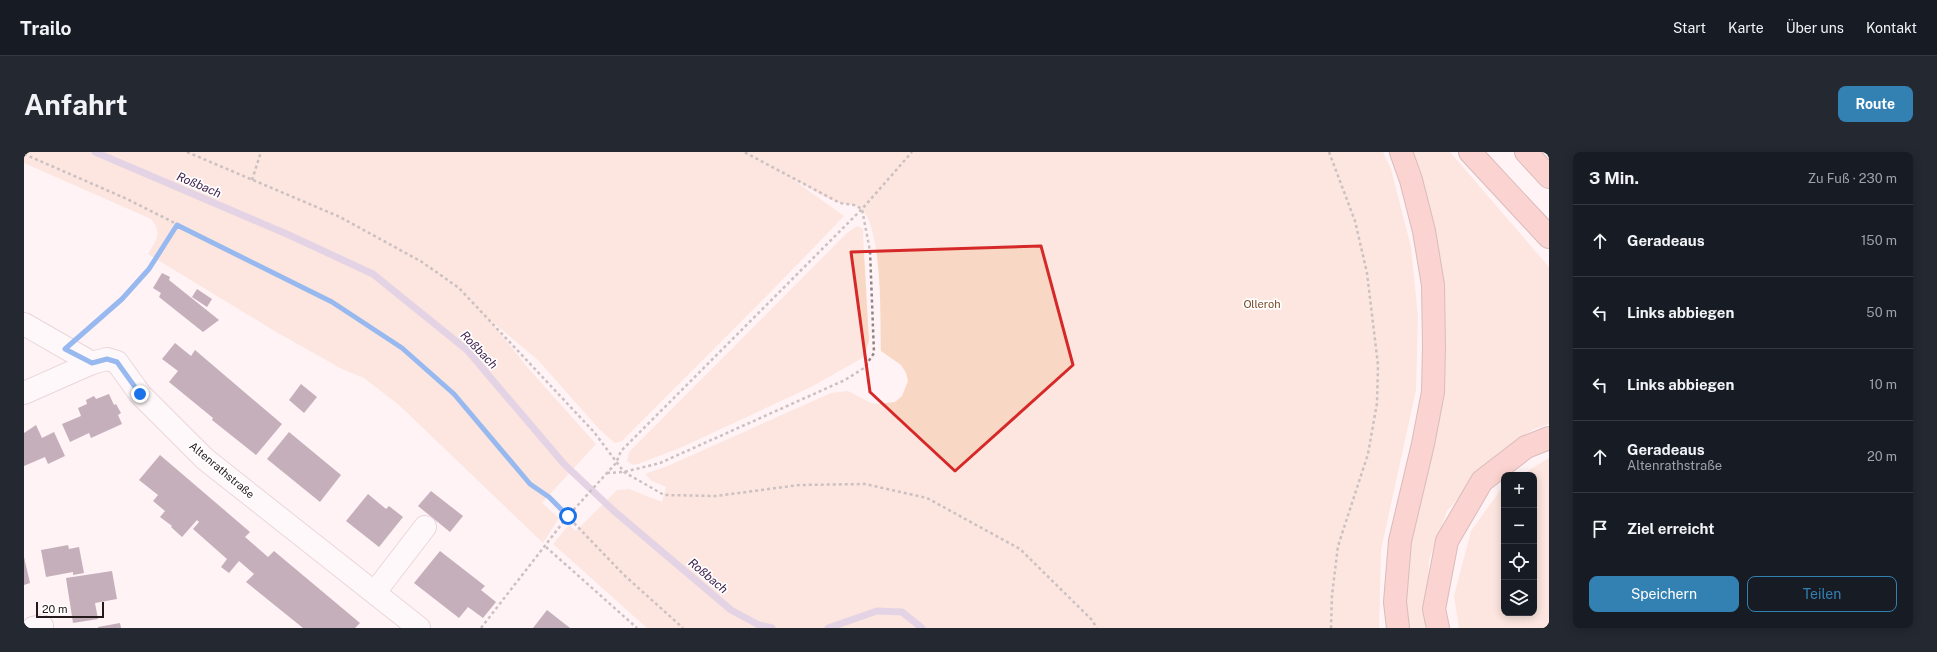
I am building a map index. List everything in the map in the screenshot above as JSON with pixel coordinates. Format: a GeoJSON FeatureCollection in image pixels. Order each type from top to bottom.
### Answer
{"type":"FeatureCollection","features":[{"type":"Feature","properties":{"kind":"highway"},"geometry":{"type":"LineString","coordinates":[[1398,628],[1395,602],[1400,540],[1424,444],[1432,392],[1434,346],[1434,285],[1424,231],[1411,180],[1401,152]]}},
{"type":"Feature","properties":{"kind":"highway"},"geometry":{"type":"LineString","coordinates":[[1470,152],[1549,237]]}},
{"type":"Feature","properties":{"kind":"highway"},"geometry":{"type":"LineString","coordinates":[[1526,152],[1549,177]]}},
{"type":"Feature","properties":{"kind":"highway"},"geometry":{"type":"LineString","coordinates":[[1438,628],[1434,609],[1447,541],[1466,508],[1482,481],[1526,447],[1549,438]]}},
{"type":"Feature","properties":{"kind":"street"},"geometry":{"type":"LineString","coordinates":[[24,324],[65,349],[92,363]]}},
{"type":"Feature","properties":{"kind":"street","name":"Altenrathstraße"},"geometry":{"type":"LineString","coordinates":[[24,393],[92,363],[107,359],[117,362],[140,394],[205,459],[419,628]]}},
{"type":"Feature","properties":{"kind":"street"},"geometry":{"type":"LineString","coordinates":[[375,592],[425,527]]}},
{"type":"Feature","properties":{"kind":"path"},"geometry":{"type":"LineString","coordinates":[[187,152],[194,153],[252,180],[340,217],[422,262],[459,288],[594,432],[624,472],[664,495],[716,496],[799,485],[865,484],[927,498],[1020,549],[1091,619],[1097,628]]}},
{"type":"Feature","properties":{"kind":"path"},"geometry":{"type":"LineString","coordinates":[[252,180],[262,152]]}},
{"type":"Feature","properties":{"kind":"path"},"geometry":{"type":"LineString","coordinates":[[744,152],[840,203],[854,205],[862,209]]}},
{"type":"Feature","properties":{"kind":"path"},"geometry":{"type":"LineString","coordinates":[[481,628],[546,547],[568,516],[616,463],[621,451],[862,209],[912,152]]}},
{"type":"Feature","properties":{"kind":"path"},"geometry":{"type":"LineString","coordinates":[[1329,152],[1355,221],[1367,272],[1378,365],[1376,403],[1368,454],[1338,546],[1332,595],[1331,628]]}},
{"type":"Feature","properties":{"kind":"path"},"geometry":{"type":"LineString","coordinates":[[24,154],[127,199],[332,302],[402,348],[454,394],[530,484],[549,497],[624,574],[683,628]]}},
{"type":"Feature","properties":{"kind":"path"},"geometry":{"type":"LineString","coordinates":[[607,473],[624,472],[660,463],[845,380],[864,368],[874,353],[870,251],[862,209]]}},
{"type":"Feature","properties":{"kind":"path"},"geometry":{"type":"LineString","coordinates":[[65,349],[122,299],[149,269],[177,225]]}},
{"type":"Feature","properties":{"kind":"path"},"geometry":{"type":"LineString","coordinates":[[546,547],[637,628]]}},
{"type":"Feature","properties":{"kind":"highlighted area"},"geometry":{"type":"Polygon","coordinates":[[[1041,246],[1073,365],[955,471],[870,392],[851,252],[1041,246]]]}},
{"type":"Feature","properties":{"kind":"green space","name":"Olleroh"},"geometry":{"type":"Polygon","coordinates":[[[24,152],[1383,152],[1391,169],[1411,247],[1418,317],[1416,390],[1381,550],[1379,628],[647,628],[553,544],[569,525],[576,531],[617,490],[629,489],[662,502],[666,487],[652,481],[645,474],[670,465],[831,393],[848,391],[871,403],[879,404],[895,402],[902,396],[908,381],[906,373],[901,365],[881,351],[877,254],[868,219],[861,209],[853,205],[829,199],[794,180],[844,216],[762,301],[622,441],[615,443],[599,429],[538,360],[489,319],[528,368],[596,444],[542,503],[559,518],[543,543],[399,405],[364,378],[342,369],[278,333],[148,254],[157,237],[157,229],[151,219],[24,163],[24,152]]]}},
{"type":"Feature","properties":{"kind":"green space"},"geometry":{"type":"Polygon","coordinates":[[[1411,152],[1450,152],[1549,267],[1549,424],[1534,429],[1501,451],[1447,511],[1429,560],[1425,628],[1408,628],[1406,586],[1409,554],[1414,528],[1439,420],[1445,352],[1445,318],[1438,250],[1422,184],[1411,152]]]}},
{"type":"Feature","properties":{"kind":"green space"},"geometry":{"type":"Polygon","coordinates":[[[857,226],[863,229],[869,341],[864,357],[811,387],[680,448],[638,464],[633,465],[627,461],[629,452],[847,233],[857,226]]]}},
{"type":"Feature","properties":{"kind":"green space"},"geometry":{"type":"Polygon","coordinates":[[[1549,458],[1549,628],[1459,628],[1454,596],[1471,531],[1501,489],[1501,616],[1537,616],[1537,472],[1526,472],[1549,458]]]}},
{"type":"Feature","properties":{"kind":"building"},"geometry":{"type":"Polygon","coordinates":[[[162,273],[170,277],[169,280],[219,320],[203,332],[159,297],[161,293],[153,288],[162,273]]]}},
{"type":"Feature","properties":{"kind":"building"},"geometry":{"type":"Polygon","coordinates":[[[197,289],[212,299],[207,307],[192,297],[197,289]]]}},
{"type":"Feature","properties":{"kind":"building"},"geometry":{"type":"Polygon","coordinates":[[[175,343],[191,356],[195,350],[282,424],[256,455],[212,420],[213,418],[169,382],[178,371],[162,359],[175,343]]]}},
{"type":"Feature","properties":{"kind":"building"},"geometry":{"type":"Polygon","coordinates":[[[301,384],[317,397],[304,413],[289,400],[301,384]]]}},
{"type":"Feature","properties":{"kind":"building"},"geometry":{"type":"Polygon","coordinates":[[[109,394],[114,405],[116,404],[121,413],[118,415],[122,424],[91,438],[89,433],[70,442],[62,424],[81,416],[78,408],[87,404],[86,400],[94,396],[96,399],[109,394]]]}},
{"type":"Feature","properties":{"kind":"building"},"geometry":{"type":"Polygon","coordinates":[[[36,425],[42,438],[54,432],[65,456],[48,464],[45,457],[24,466],[24,433],[36,425]]]}},
{"type":"Feature","properties":{"kind":"building"},"geometry":{"type":"Polygon","coordinates":[[[289,432],[341,475],[320,502],[267,459],[289,432]]]}},
{"type":"Feature","properties":{"kind":"building"},"geometry":{"type":"Polygon","coordinates":[[[160,455],[250,532],[245,537],[268,557],[274,551],[360,623],[355,628],[303,628],[246,582],[254,574],[239,561],[229,573],[221,567],[227,559],[193,529],[199,522],[197,520],[182,537],[171,527],[172,526],[160,517],[165,511],[153,501],[158,495],[139,480],[160,455]]]}},
{"type":"Feature","properties":{"kind":"building"},"geometry":{"type":"Polygon","coordinates":[[[431,491],[463,516],[450,532],[418,506],[431,491]]]}},
{"type":"Feature","properties":{"kind":"building"},"geometry":{"type":"Polygon","coordinates":[[[368,494],[386,509],[389,506],[403,517],[379,547],[346,521],[368,494]]]}},
{"type":"Feature","properties":{"kind":"building"},"geometry":{"type":"Polygon","coordinates":[[[68,545],[69,549],[79,547],[84,573],[73,575],[73,572],[46,577],[41,550],[68,545]]]}},
{"type":"Feature","properties":{"kind":"building"},"geometry":{"type":"Polygon","coordinates":[[[440,551],[485,586],[481,590],[496,602],[483,618],[468,607],[459,618],[414,583],[440,551]]]}},
{"type":"Feature","properties":{"kind":"building"},"geometry":{"type":"Polygon","coordinates":[[[24,557],[30,583],[24,585],[24,557]]]}},
{"type":"Feature","properties":{"kind":"building"},"geometry":{"type":"Polygon","coordinates":[[[112,571],[117,599],[95,603],[98,619],[73,623],[66,578],[112,571]]]}},
{"type":"Feature","properties":{"kind":"building"},"geometry":{"type":"Polygon","coordinates":[[[547,610],[570,628],[533,628],[547,610]]]}},
{"type":"Feature","properties":{"kind":"building"},"geometry":{"type":"Polygon","coordinates":[[[120,623],[121,628],[98,628],[98,627],[120,623]]]}},
{"type":"Feature","properties":{"kind":"waterway","name":"Roßbach"},"geometry":{"type":"LineString","coordinates":[[95,152],[289,235],[373,274],[467,350],[564,464],[614,511],[731,610],[759,625],[772,628]]}},
{"type":"Feature","properties":{"kind":"waterway","name":"Roßbach"},"geometry":{"type":"LineString","coordinates":[[828,628],[877,611],[902,612],[922,628]]}},
{"type":"Feature","properties":{"kind":"route"},"geometry":{"type":"LineString","coordinates":[[140,394],[117,362],[107,359],[92,363],[65,349],[122,299],[149,269],[154,258],[177,225],[332,302],[402,348],[454,394],[488,432],[530,484],[549,497],[568,516]]}}]}
